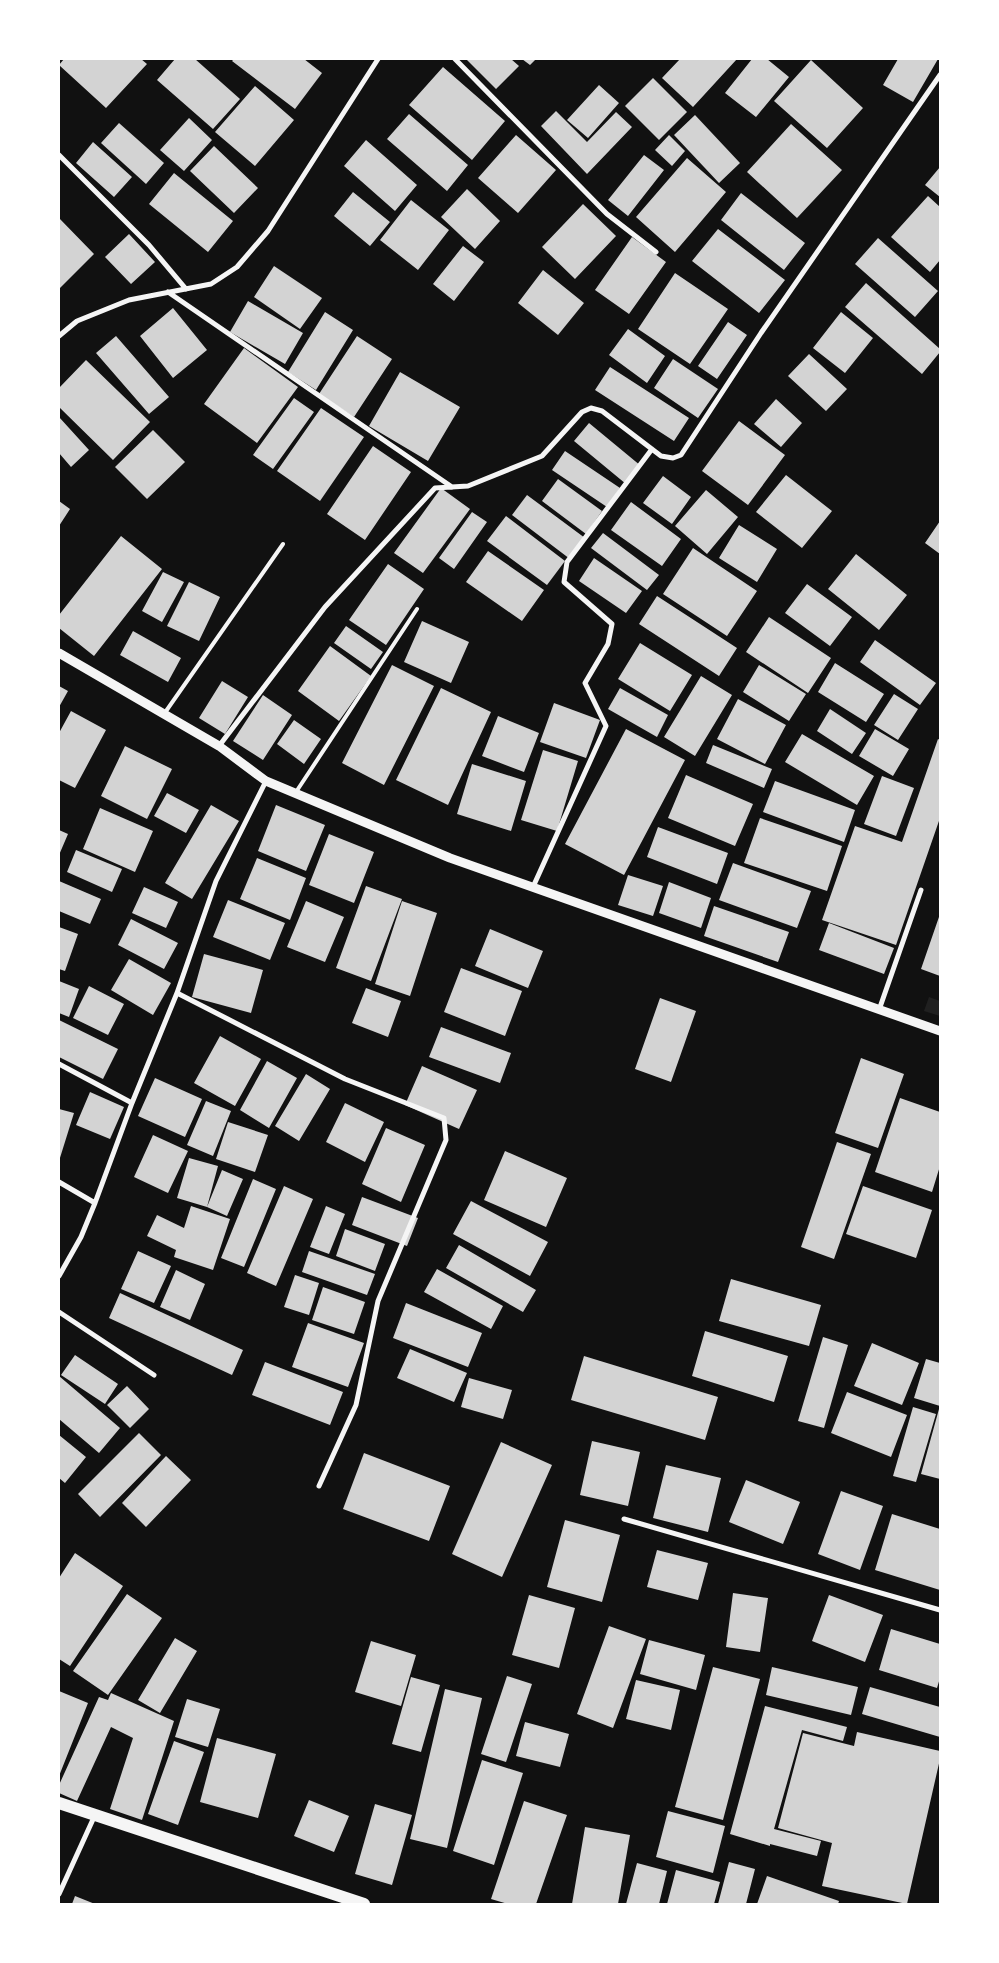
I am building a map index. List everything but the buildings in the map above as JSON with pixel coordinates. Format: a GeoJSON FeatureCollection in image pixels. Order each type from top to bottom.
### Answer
{"type":"FeatureCollection","features":[{"type":"Feature","properties":{"kind":"main road"},"geometry":{"type":"LineString","coordinates":[[59,1803],[364,1904]]}},
{"type":"Feature","properties":{"kind":"street"},"geometry":{"type":"LineString","coordinates":[[59,336],[77,321],[129,300],[211,284],[236,267],[268,232],[378,59]]}},
{"type":"Feature","properties":{"kind":"street"},"geometry":{"type":"LineString","coordinates":[[455,59],[607,214],[656,252]]}},
{"type":"Feature","properties":{"kind":"street"},"geometry":{"type":"LineString","coordinates":[[219,746],[325,607],[434,488],[468,486],[542,456],[582,412],[591,408],[602,412],[661,456],[673,458],[682,455],[761,333],[940,74]]}},
{"type":"Feature","properties":{"kind":"street"},"geometry":{"type":"LineString","coordinates":[[59,155],[149,245],[186,289]]}},
{"type":"Feature","properties":{"kind":"street"},"geometry":{"type":"LineString","coordinates":[[168,292],[452,487]]}},
{"type":"Feature","properties":{"kind":"street"},"geometry":{"type":"LineString","coordinates":[[533,887],[606,726],[585,683],[608,644],[612,624],[564,582],[566,562],[652,449]]}},
{"type":"Feature","properties":{"kind":"street"},"geometry":{"type":"LineString","coordinates":[[59,653],[219,746],[266,782],[450,858],[940,1031]]}},
{"type":"Feature","properties":{"kind":"street"},"geometry":{"type":"LineString","coordinates":[[59,1276],[81,1237],[95,1203],[132,1103],[177,993],[216,880],[266,782]]}},
{"type":"Feature","properties":{"kind":"street"},"geometry":{"type":"LineString","coordinates":[[879,1010],[921,890]]}},
{"type":"Feature","properties":{"kind":"street"},"geometry":{"type":"LineString","coordinates":[[177,993],[345,1079],[444,1118],[446,1140],[378,1301],[356,1405],[319,1486]]}},
{"type":"Feature","properties":{"kind":"street"},"geometry":{"type":"LineString","coordinates":[[59,1064],[132,1103]]}},
{"type":"Feature","properties":{"kind":"street"},"geometry":{"type":"LineString","coordinates":[[59,1182],[95,1203]]}},
{"type":"Feature","properties":{"kind":"street"},"geometry":{"type":"LineString","coordinates":[[59,1312],[154,1375]]}},
{"type":"Feature","properties":{"kind":"street"},"geometry":{"type":"LineString","coordinates":[[624,1519],[940,1610]]}},
{"type":"Feature","properties":{"kind":"street"},"geometry":{"type":"LineString","coordinates":[[59,1894],[95,1815]]}},
{"type":"Feature","properties":{"kind":"lane"},"geometry":{"type":"LineString","coordinates":[[164,714],[283,544]]}},
{"type":"Feature","properties":{"kind":"lane"},"geometry":{"type":"LineString","coordinates":[[296,793],[417,609]]}},
{"type":"Feature","properties":{"kind":"shaded area"},"geometry":{"type":"Polygon","coordinates":[[[929,997],[940,1001],[940,1016],[924,1011],[929,997]]]}}]}
